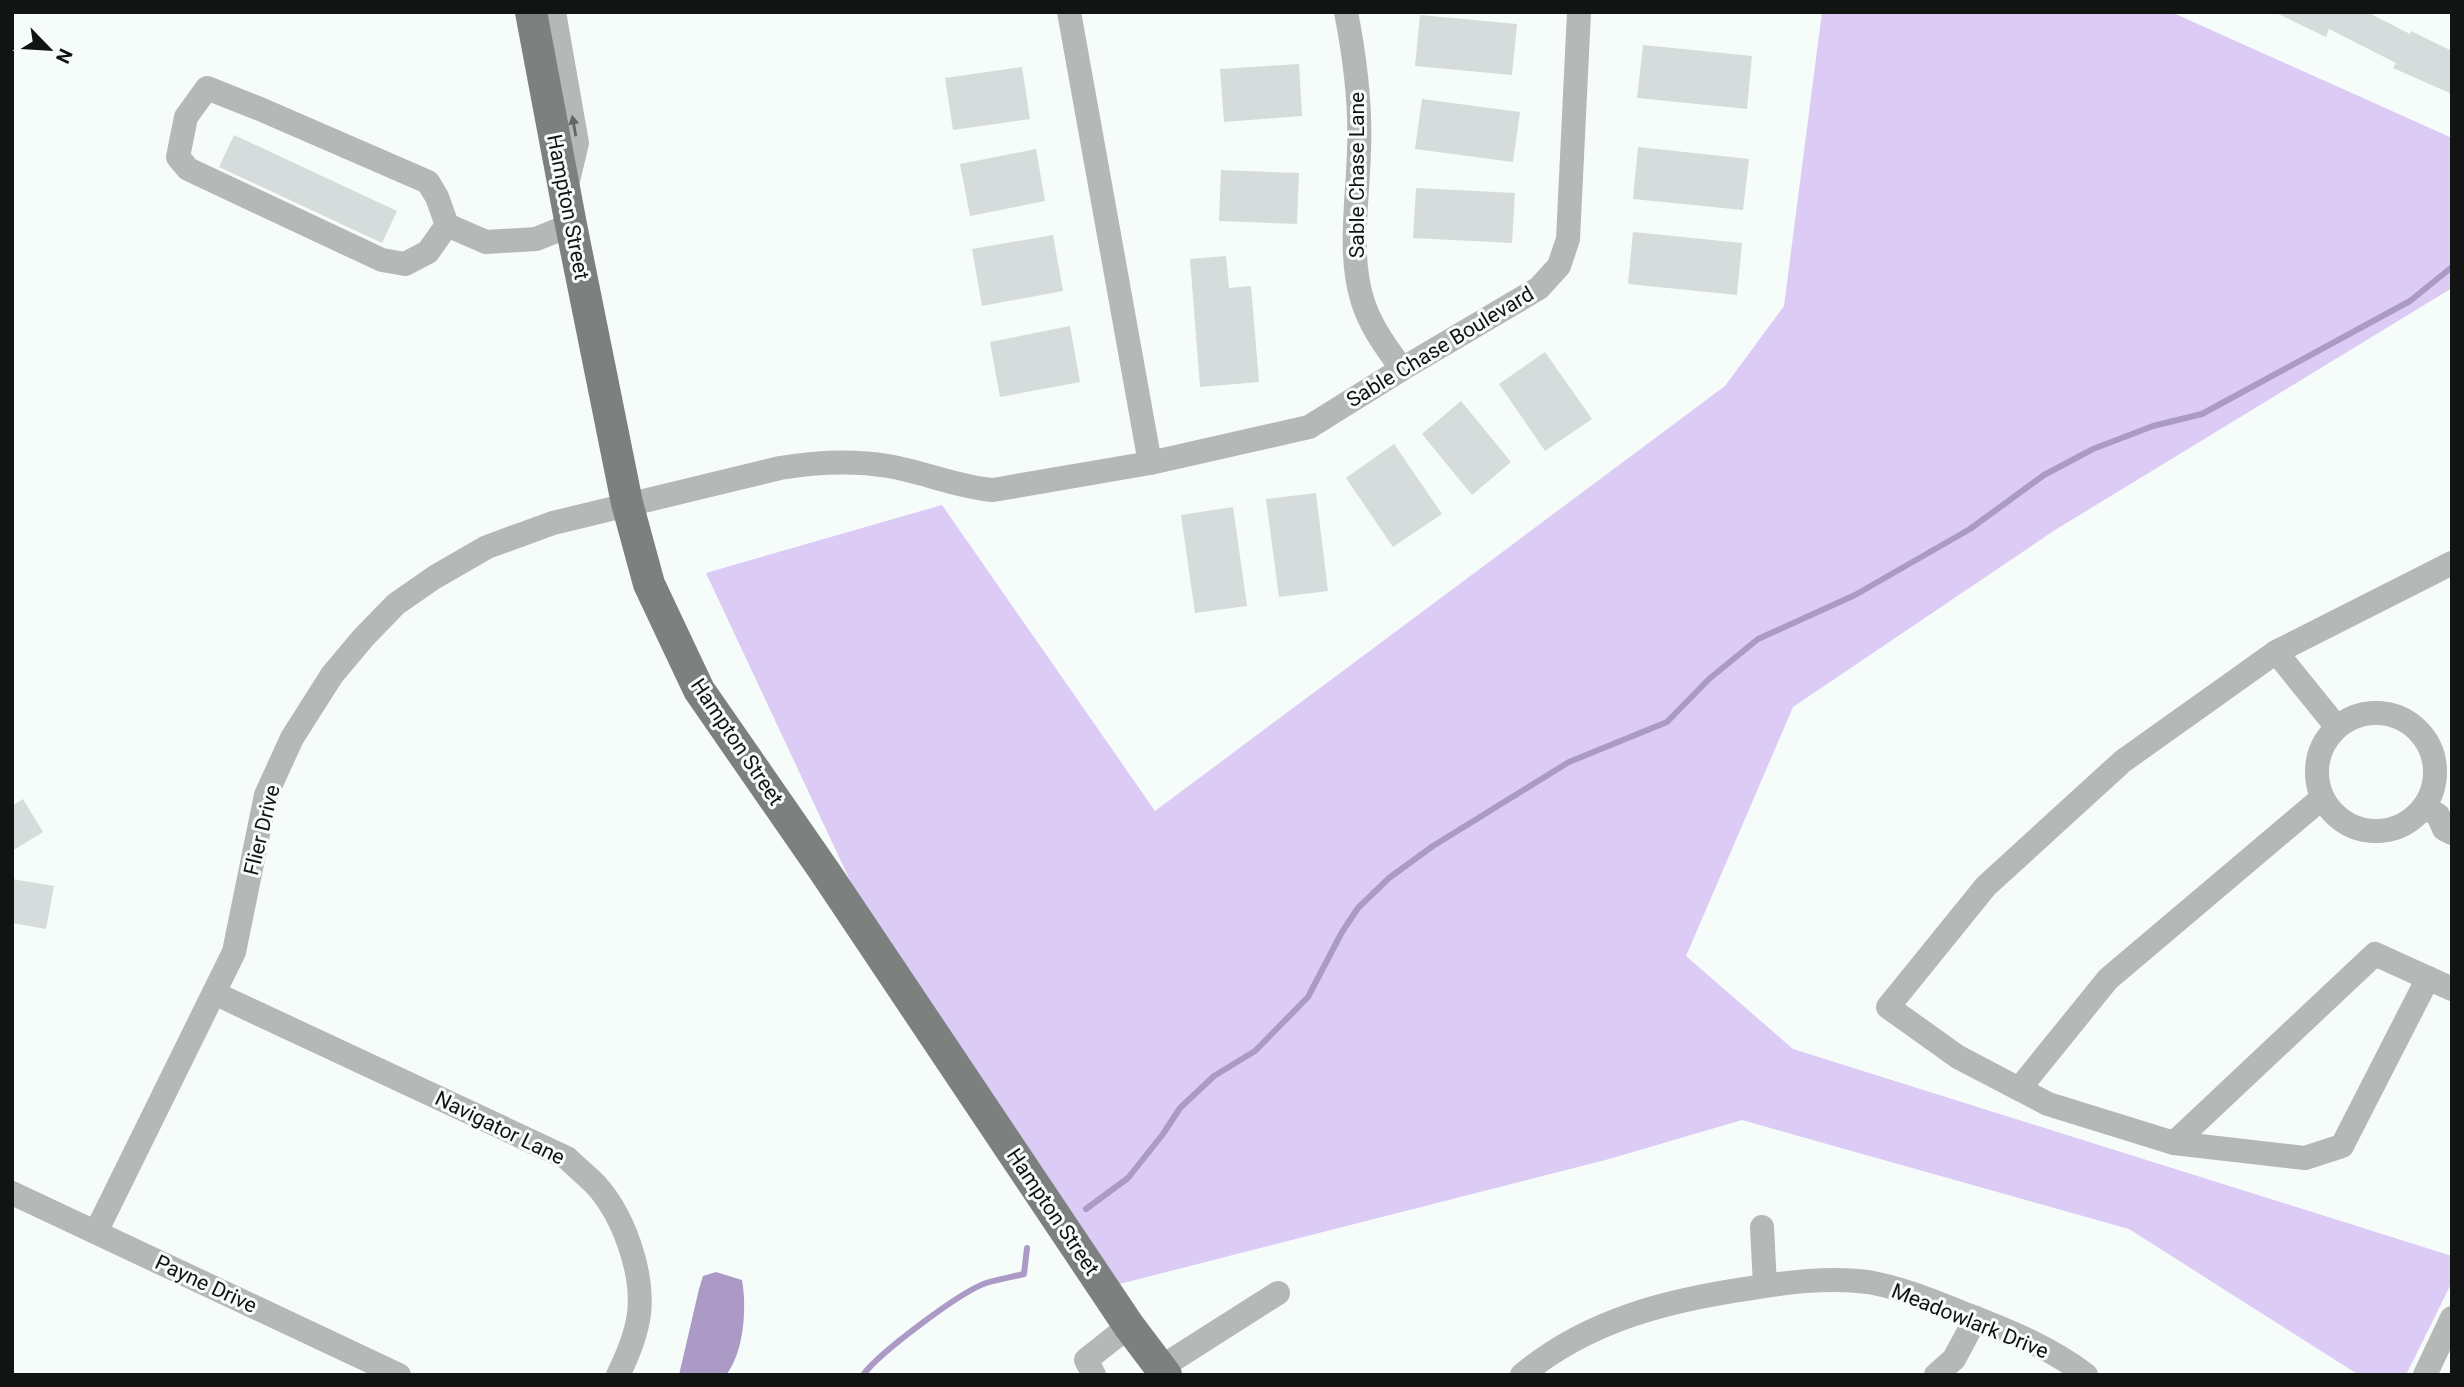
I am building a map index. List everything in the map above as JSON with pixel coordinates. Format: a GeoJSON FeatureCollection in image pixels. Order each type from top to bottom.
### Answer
{"type":"FeatureCollection","features":[{"type":"Feature","properties":{"kind":"main road","name":"Hampton Street"},"geometry":{"type":"LineString","coordinates":[[531,12],[627,503],[649,584],[699,690],[825,872],[1129,1326],[1163,1371]]}},
{"type":"Feature","properties":{"kind":"street"},"geometry":{"type":"LineString","coordinates":[[554,12],[577,143],[565,192]]}},
{"type":"Feature","properties":{"kind":"street"},"geometry":{"type":"LineString","coordinates":[[1069,12],[1150,463]]}},
{"type":"Feature","properties":{"kind":"street","name":"Sable Chase Lane"},"geometry":{"type":"LineString","coordinates":[[1346,12],[1359,95],[1355,257],[1359,284],[1368,318],[1402,369]]}},
{"type":"Feature","properties":{"kind":"street","name":"Sable Chase Boulevard"},"geometry":{"type":"LineString","coordinates":[[627,503],[812,463],[848,461],[888,466],[971,488],[993,490],[1150,463],[1309,427],[1539,288],[1550,277],[1564,255],[1568,239],[1579,12]]}},
{"type":"Feature","properties":{"kind":"street"},"geometry":{"type":"LineString","coordinates":[[447,225],[428,252],[405,264],[382,260],[188,169],[178,157],[186,117],[207,88],[260,109],[428,181],[447,225],[486,242],[536,239],[571,225]]}},
{"type":"Feature","properties":{"kind":"street","name":"Flier Drive"},"geometry":{"type":"LineString","coordinates":[[96,1232],[237,941],[266,795],[292,738],[332,676],[396,604],[486,547],[553,523],[627,503]]}},
{"type":"Feature","properties":{"kind":"street"},"geometry":{"type":"LineString","coordinates":[[2428,978],[2342,1146],[2305,1158],[2174,1143],[2048,1104],[1958,1057],[1888,1007],[1986,886],[2113,769],[2276,652],[2452,563]]}},
{"type":"Feature","properties":{"kind":"street"},"geometry":{"type":"LineString","coordinates":[[2276,652],[2336,726]]}},
{"type":"Feature","properties":{"kind":"street"},"geometry":{"type":"LineString","coordinates":[[2376,712],[2395,715],[2412,723],[2425,736],[2433,753],[2436,772],[2433,791],[2442,817],[2410,822],[2391,830],[2371,832],[2351,826],[2334,815],[2322,798],[2317,778],[2318,758],[2326,739],[2336,726],[2357,715],[2376,712]]}},
{"type":"Feature","properties":{"kind":"street"},"geometry":{"type":"LineString","coordinates":[[2020,1089],[2108,979],[2322,798]]}},
{"type":"Feature","properties":{"kind":"street"},"geometry":{"type":"LineString","coordinates":[[2174,1143],[2375,954],[2452,989]]}},
{"type":"Feature","properties":{"kind":"street","name":"Navigator Lane"},"geometry":{"type":"LineString","coordinates":[[214,993],[567,1158],[596,1186],[618,1219],[630,1246],[638,1278],[639,1312],[631,1347],[618,1375]]}},
{"type":"Feature","properties":{"kind":"street","name":"Payne Drive"},"geometry":{"type":"LineString","coordinates":[[12,1192],[399,1375]]}},
{"type":"Feature","properties":{"kind":"street"},"geometry":{"type":"LineString","coordinates":[[1762,1227],[1765,1286]]}},
{"type":"Feature","properties":{"kind":"street","name":"Meadowlark Drive"},"geometry":{"type":"LineString","coordinates":[[1522,1375],[1577,1337],[1625,1315],[1655,1306],[1765,1286],[1828,1279],[1893,1287],[2034,1343],[2086,1375]]}},
{"type":"Feature","properties":{"kind":"street"},"geometry":{"type":"LineString","coordinates":[[1163,1371],[1278,1293]]}},
{"type":"Feature","properties":{"kind":"street"},"geometry":{"type":"LineString","coordinates":[[1936,1375],[1954,1359],[1976,1318]]}},
{"type":"Feature","properties":{"kind":"street"},"geometry":{"type":"LineString","coordinates":[[2425,1375],[2452,1318]]}},
{"type":"Feature","properties":{"kind":"street"},"geometry":{"type":"LineString","coordinates":[[1094,1375],[1086,1360],[1129,1326]]}},
{"type":"Feature","properties":{"kind":"shaded area"},"geometry":{"type":"Polygon","coordinates":[[[1822,12],[2171,12],[2452,138],[2452,288],[2055,530],[1793,707],[1686,956],[1793,1049],[2452,1256],[2452,1282],[2406,1375],[2359,1375],[2129,1229],[1742,1120],[1609,1159],[1096,1290],[891,968],[706,573],[942,505],[1155,811],[1725,386],[1784,306],[1822,12]]]}},
{"type":"Feature","properties":{"kind":"shaded area"},"geometry":{"type":"Polygon","coordinates":[[[716,1272],[742,1280],[744,1316],[737,1354],[726,1375],[679,1375],[703,1276],[716,1272]]]}},
{"type":"Feature","properties":{"kind":"building"},"geometry":{"type":"Polygon","coordinates":[[[2274,12],[2367,12],[2410,34],[2411,31],[2452,51],[2452,94],[2393,68],[2396,63],[2329,29],[2326,37],[2274,12]]]}},
{"type":"Feature","properties":{"kind":"building"},"geometry":{"type":"Polygon","coordinates":[[[1420,15],[1517,24],[1512,75],[1415,66],[1420,15]]]}},
{"type":"Feature","properties":{"kind":"building"},"geometry":{"type":"Polygon","coordinates":[[[1643,45],[1752,56],[1747,109],[1637,98],[1643,45]]]}},
{"type":"Feature","properties":{"kind":"building"},"geometry":{"type":"Polygon","coordinates":[[[1299,64],[1302,116],[1224,122],[1220,69],[1299,64]]]}},
{"type":"Feature","properties":{"kind":"building"},"geometry":{"type":"Polygon","coordinates":[[[1022,67],[1030,119],[953,130],[945,78],[1022,67]]]}},
{"type":"Feature","properties":{"kind":"building"},"geometry":{"type":"Polygon","coordinates":[[[1422,99],[1520,112],[1513,162],[1415,149],[1422,99]]]}},
{"type":"Feature","properties":{"kind":"building"},"geometry":{"type":"Polygon","coordinates":[[[234,135],[397,211],[382,243],[219,167],[234,135]]]}},
{"type":"Feature","properties":{"kind":"building"},"geometry":{"type":"Polygon","coordinates":[[[1638,147],[1749,159],[1743,210],[1633,199],[1638,147]]]}},
{"type":"Feature","properties":{"kind":"building"},"geometry":{"type":"Polygon","coordinates":[[[1036,149],[1045,201],[970,216],[960,164],[1036,149]]]}},
{"type":"Feature","properties":{"kind":"building"},"geometry":{"type":"Polygon","coordinates":[[[1221,170],[1299,173],[1297,224],[1219,221],[1221,170]]]}},
{"type":"Feature","properties":{"kind":"building"},"geometry":{"type":"Polygon","coordinates":[[[1416,188],[1515,193],[1512,243],[1413,238],[1416,188]]]}},
{"type":"Feature","properties":{"kind":"building"},"geometry":{"type":"Polygon","coordinates":[[[1633,232],[1742,243],[1737,295],[1628,284],[1633,232]]]}},
{"type":"Feature","properties":{"kind":"building"},"geometry":{"type":"Polygon","coordinates":[[[1053,235],[1063,291],[982,306],[972,249],[1053,235]]]}},
{"type":"Feature","properties":{"kind":"building"},"geometry":{"type":"Polygon","coordinates":[[[1226,256],[1229,288],[1251,286],[1259,382],[1200,387],[1190,259],[1226,256]]]}},
{"type":"Feature","properties":{"kind":"building"},"geometry":{"type":"Polygon","coordinates":[[[1070,326],[1080,382],[1000,397],[990,342],[1070,326]]]}},
{"type":"Feature","properties":{"kind":"building"},"geometry":{"type":"Polygon","coordinates":[[[1545,352],[1592,419],[1545,451],[1499,384],[1545,352]]]}},
{"type":"Feature","properties":{"kind":"building"},"geometry":{"type":"Polygon","coordinates":[[[1461,401],[1511,462],[1472,495],[1422,434],[1461,401]]]}},
{"type":"Feature","properties":{"kind":"building"},"geometry":{"type":"Polygon","coordinates":[[[1394,444],[1442,514],[1393,547],[1346,478],[1394,444]]]}},
{"type":"Feature","properties":{"kind":"building"},"geometry":{"type":"Polygon","coordinates":[[[1316,493],[1328,591],[1279,597],[1266,499],[1316,493]]]}},
{"type":"Feature","properties":{"kind":"building"},"geometry":{"type":"Polygon","coordinates":[[[1233,507],[1247,606],[1195,613],[1181,515],[1233,507]]]}},
{"type":"Feature","properties":{"kind":"building"},"geometry":{"type":"Polygon","coordinates":[[[23,799],[43,832],[12,851],[12,806],[23,799]]]}},
{"type":"Feature","properties":{"kind":"building"},"geometry":{"type":"Polygon","coordinates":[[[12,879],[54,886],[46,929],[12,923],[12,879]]]}},
{"type":"Feature","properties":{"kind":"waterway"},"geometry":{"type":"LineString","coordinates":[[1086,1209],[1128,1178],[1180,1108],[1214,1076],[1255,1051],[1308,997],[1342,932],[1358,908],[1389,878],[1433,846],[1569,762],[1667,722],[1709,679],[1758,639],[1855,595],[1970,529],[2044,475],[2093,449],[2153,426],[2202,414],[2410,301],[2452,267]]}},
{"type":"Feature","properties":{"kind":"waterway"},"geometry":{"type":"LineString","coordinates":[[863,1375],[902,1339],[958,1298],[986,1283],[1024,1274],[1027,1248]]}}]}
